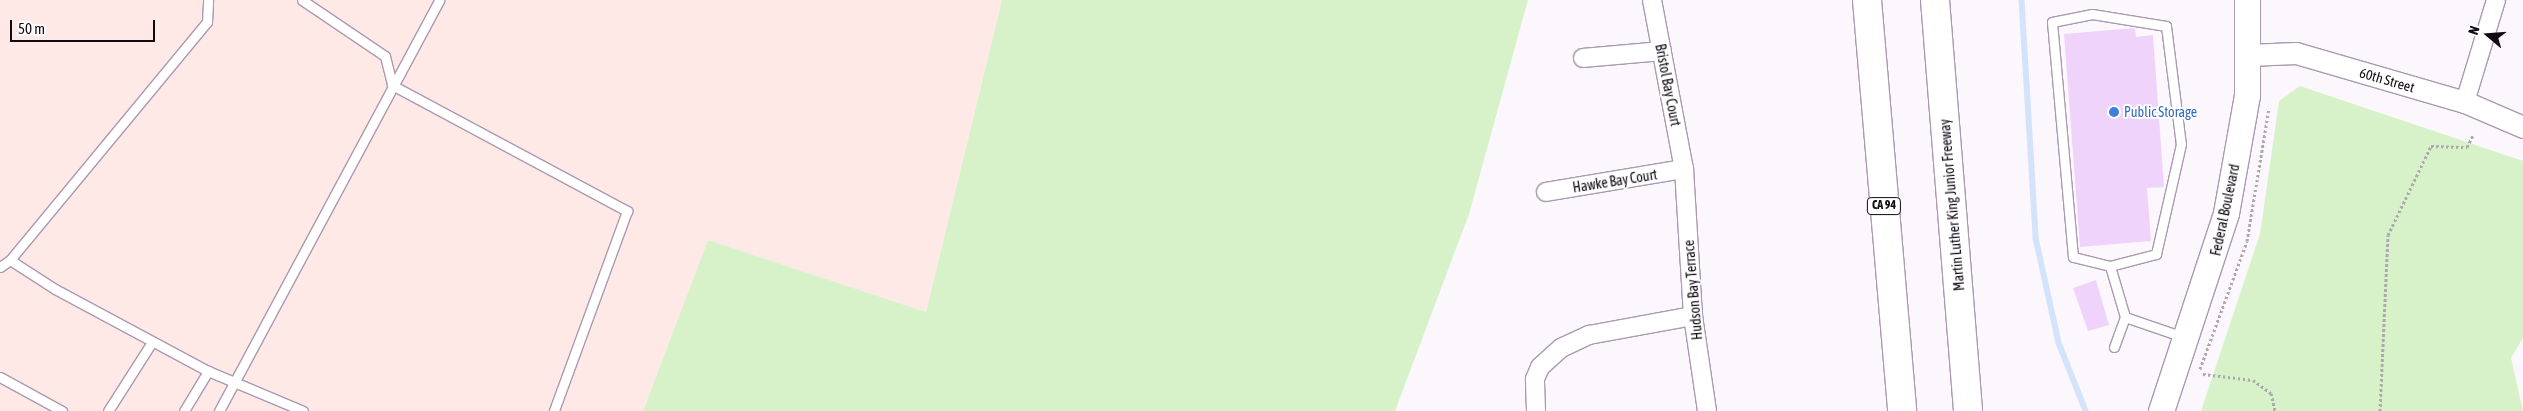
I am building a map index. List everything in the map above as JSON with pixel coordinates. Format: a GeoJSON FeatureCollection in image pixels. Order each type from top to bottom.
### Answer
{"type":"FeatureCollection","features":[{"type":"Feature","properties":{"kind":"highway","name":"CA 94"},"geometry":{"type":"LineString","coordinates":[[1867,0],[1902,411]]}},
{"type":"Feature","properties":{"kind":"highway","name":"Martin Luther King Junior Freeway"},"geometry":{"type":"LineString","coordinates":[[1935,0],[1968,411]]}},
{"type":"Feature","properties":{"kind":"main road","name":"Federal Boulevard"},"geometry":{"type":"LineString","coordinates":[[2160,411],[2186,339],[2226,213],[2247,95],[2247,0]]}},
{"type":"Feature","properties":{"kind":"street","name":"Bristol Bay Court"},"geometry":{"type":"LineString","coordinates":[[1652,0],[1684,169]]}},
{"type":"Feature","properties":{"kind":"street"},"geometry":{"type":"LineString","coordinates":[[2464,102],[2496,0]]}},
{"type":"Feature","properties":{"kind":"street"},"geometry":{"type":"LineString","coordinates":[[1583,58],[1662,51]]}},
{"type":"Feature","properties":{"kind":"street","name":"60th Street"},"geometry":{"type":"LineString","coordinates":[[2248,55],[2296,53],[2464,102],[2523,127]]}},
{"type":"Feature","properties":{"kind":"street","name":"Hawke Bay Court"},"geometry":{"type":"LineString","coordinates":[[1546,192],[1684,169]]}},
{"type":"Feature","properties":{"kind":"street","name":"Hudson Bay Terrace"},"geometry":{"type":"LineString","coordinates":[[1684,169],[1693,316],[1707,411]]}},
{"type":"Feature","properties":{"kind":"street"},"geometry":{"type":"LineString","coordinates":[[1536,411],[1535,379],[1540,367],[1562,348],[1589,335],[1693,316]]}},
{"type":"Feature","properties":{"kind":"lane"},"geometry":{"type":"LineString","coordinates":[[0,266],[10,260],[207,22],[208,0]]}},
{"type":"Feature","properties":{"kind":"lane"},"geometry":{"type":"LineString","coordinates":[[302,0],[385,56],[392,86],[628,211],[554,411]]}},
{"type":"Feature","properties":{"kind":"lane"},"geometry":{"type":"LineString","coordinates":[[219,411],[439,0]]}},
{"type":"Feature","properties":{"kind":"lane"},"geometry":{"type":"LineString","coordinates":[[2092,14],[2166,26],[2181,144],[2156,254],[2110,266],[2073,257],[2052,22],[2092,14]]}},
{"type":"Feature","properties":{"kind":"lane"},"geometry":{"type":"LineString","coordinates":[[10,260],[152,342],[208,371],[303,411]]}},
{"type":"Feature","properties":{"kind":"lane"},"geometry":{"type":"LineString","coordinates":[[2110,266],[2125,317],[2114,347]]}},
{"type":"Feature","properties":{"kind":"lane"},"geometry":{"type":"LineString","coordinates":[[2125,317],[2186,339]]}},
{"type":"Feature","properties":{"kind":"lane"},"geometry":{"type":"LineString","coordinates":[[108,411],[152,342]]}},
{"type":"Feature","properties":{"kind":"lane"},"geometry":{"type":"LineString","coordinates":[[184,411],[208,371]]}},
{"type":"Feature","properties":{"kind":"lane"},"geometry":{"type":"LineString","coordinates":[[0,377],[62,411]]}},
{"type":"Feature","properties":{"kind":"path"},"geometry":{"type":"LineString","coordinates":[[2380,411],[2388,235],[2430,146],[2467,147],[2473,134]]}},
{"type":"Feature","properties":{"kind":"path"},"geometry":{"type":"LineString","coordinates":[[2203,374],[2253,380],[2271,393],[2275,411]]}},
{"type":"Feature","properties":{"kind":"shaded area"},"geometry":{"type":"Polygon","coordinates":[[[0,0],[1002,0],[926,312],[708,240],[643,411],[0,411],[0,0]]]}},
{"type":"Feature","properties":{"kind":"green space"},"geometry":{"type":"Polygon","coordinates":[[[1002,0],[1528,0],[1469,214],[1395,411],[643,411],[708,240],[926,312],[1002,0]]]}},
{"type":"Feature","properties":{"kind":"green space"},"geometry":{"type":"Polygon","coordinates":[[[2300,86],[2523,161],[2523,338],[2511,358],[2523,411],[2201,411],[2260,234],[2279,101],[2300,86]]]}},
{"type":"Feature","properties":{"kind":"building","name":"Public Storage"},"geometry":{"type":"Polygon","coordinates":[[[2135,28],[2136,37],[2153,35],[2164,187],[2147,188],[2151,241],[2080,247],[2064,34],[2135,28]]]}},
{"type":"Feature","properties":{"kind":"building"},"geometry":{"type":"Polygon","coordinates":[[[2096,280],[2109,325],[2088,331],[2073,288],[2096,280]]]}},
{"type":"Feature","properties":{"kind":"waterway"},"geometry":{"type":"LineString","coordinates":[[2022,0],[2036,238],[2059,343],[2086,411]]}},
{"type":"Feature","properties":{"kind":"place","name":"Public Storage"},"geometry":{"type":"Point","coordinates":[2114,112]}}]}
